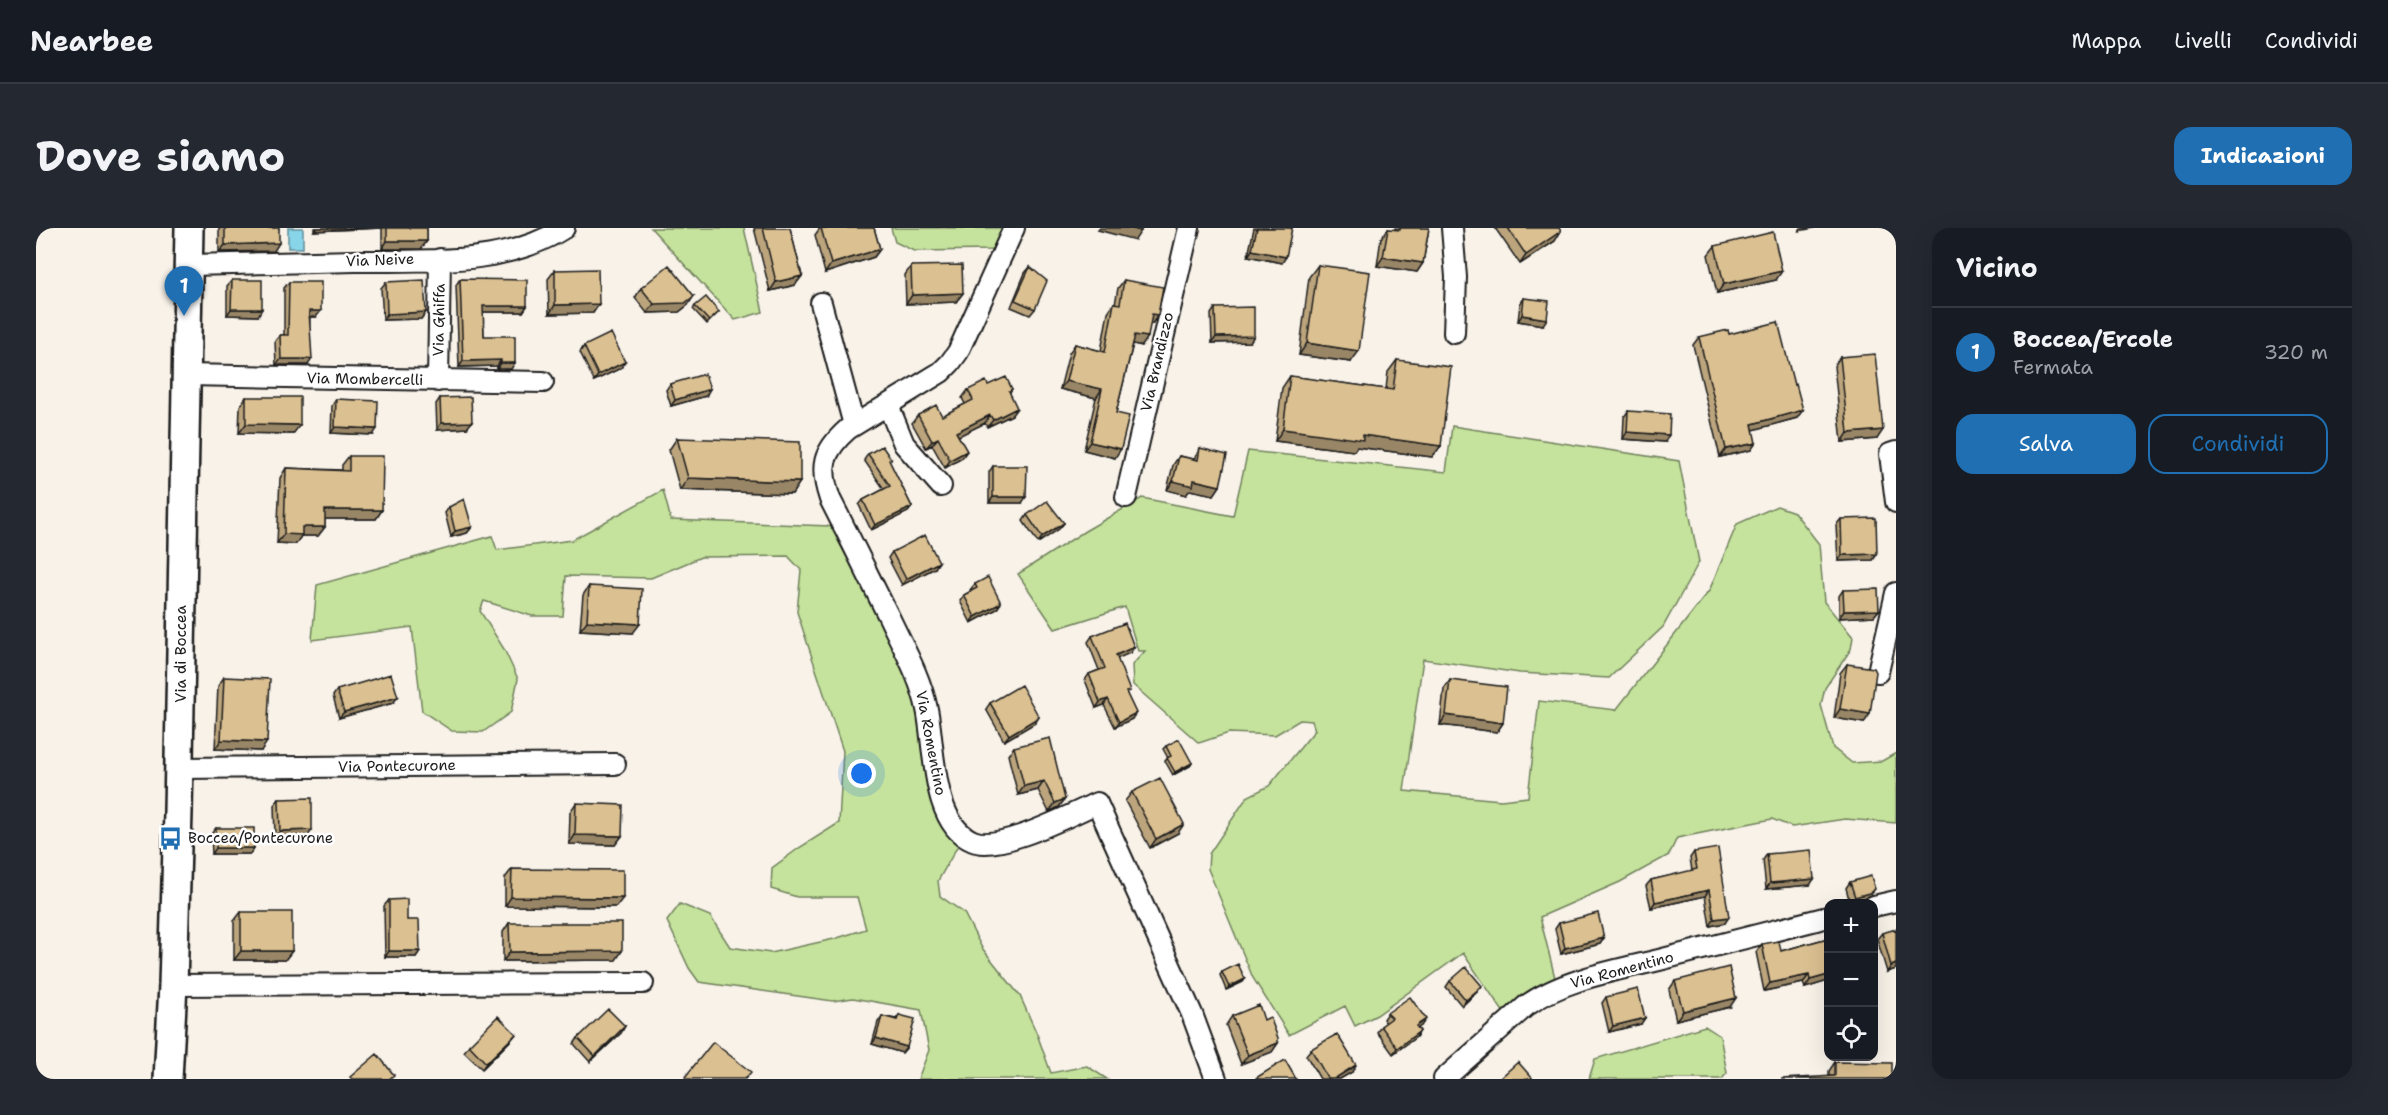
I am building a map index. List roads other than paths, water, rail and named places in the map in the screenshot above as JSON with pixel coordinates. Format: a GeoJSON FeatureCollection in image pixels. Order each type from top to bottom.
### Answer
{"type":"FeatureCollection","features":[{"type":"Feature","properties":{"kind":"street","name":"Via di Boccea"},"geometry":{"type":"LineString","coordinates":[[168,1079],[179,768],[189,228]]}},
{"type":"Feature","properties":{"kind":"street","name":"Via Neive"},"geometry":{"type":"LineString","coordinates":[[190,265],[474,257],[512,250],[551,236],[564,228]]}},
{"type":"Feature","properties":{"kind":"street","name":"Via Romentino"},"geometry":{"type":"LineString","coordinates":[[1014,228],[958,352],[950,363],[941,372],[854,425],[837,439],[829,449],[823,472],[825,485],[920,685],[931,730],[938,788],[950,820],[966,838],[983,843],[1022,835],[1097,803],[1195,1021],[1216,1079]]}},
{"type":"Feature","properties":{"kind":"street","name":"Via Brandizzo"},"geometry":{"type":"LineString","coordinates":[[1126,497],[1189,228]]}},
{"type":"Feature","properties":{"kind":"street"},"geometry":{"type":"LineString","coordinates":[[1452,228],[1456,277],[1454,333]]}},
{"type":"Feature","properties":{"kind":"street","name":"Via Ghiffa"},"geometry":{"type":"LineString","coordinates":[[438,381],[440,259]]}},
{"type":"Feature","properties":{"kind":"street"},"geometry":{"type":"LineString","coordinates":[[821,303],[854,425]]}},
{"type":"Feature","properties":{"kind":"street","name":"Via Mombercelli"},"geometry":{"type":"LineString","coordinates":[[187,375],[543,382]]}},
{"type":"Feature","properties":{"kind":"street"},"geometry":{"type":"LineString","coordinates":[[888,405],[904,444],[941,486]]}},
{"type":"Feature","properties":{"kind":"street"},"geometry":{"type":"LineString","coordinates":[[1896,452],[1890,454],[1896,502]]}},
{"type":"Feature","properties":{"kind":"street"},"geometry":{"type":"LineString","coordinates":[[1878,672],[1896,593]]}},
{"type":"Feature","properties":{"kind":"street","name":"Via Pontecurone"},"geometry":{"type":"LineString","coordinates":[[179,768],[615,764]]}},
{"type":"Feature","properties":{"kind":"street"},"geometry":{"type":"LineString","coordinates":[[1878,905],[1896,901]]}},
{"type":"Feature","properties":{"kind":"street","name":"Via Romentino"},"geometry":{"type":"LineString","coordinates":[[1444,1079],[1526,1006],[1549,992],[1629,967],[1824,918]]}},
{"type":"Feature","properties":{"kind":"street"},"geometry":{"type":"LineString","coordinates":[[173,985],[643,983]]}},
{"type":"Feature","properties":{"kind":"water"},"geometry":{"type":"Polygon","coordinates":[[[288,228],[303,228],[303,248],[288,248],[288,228]]]}},
{"type":"Feature","properties":{"kind":"place","name":"Boccea/Ercole"},"geometry":{"type":"Point","coordinates":[184,316]}},
{"type":"Feature","properties":{"kind":"place","name":"Boccea/Pontecurone"},"geometry":{"type":"Point","coordinates":[170,838]}}]}
